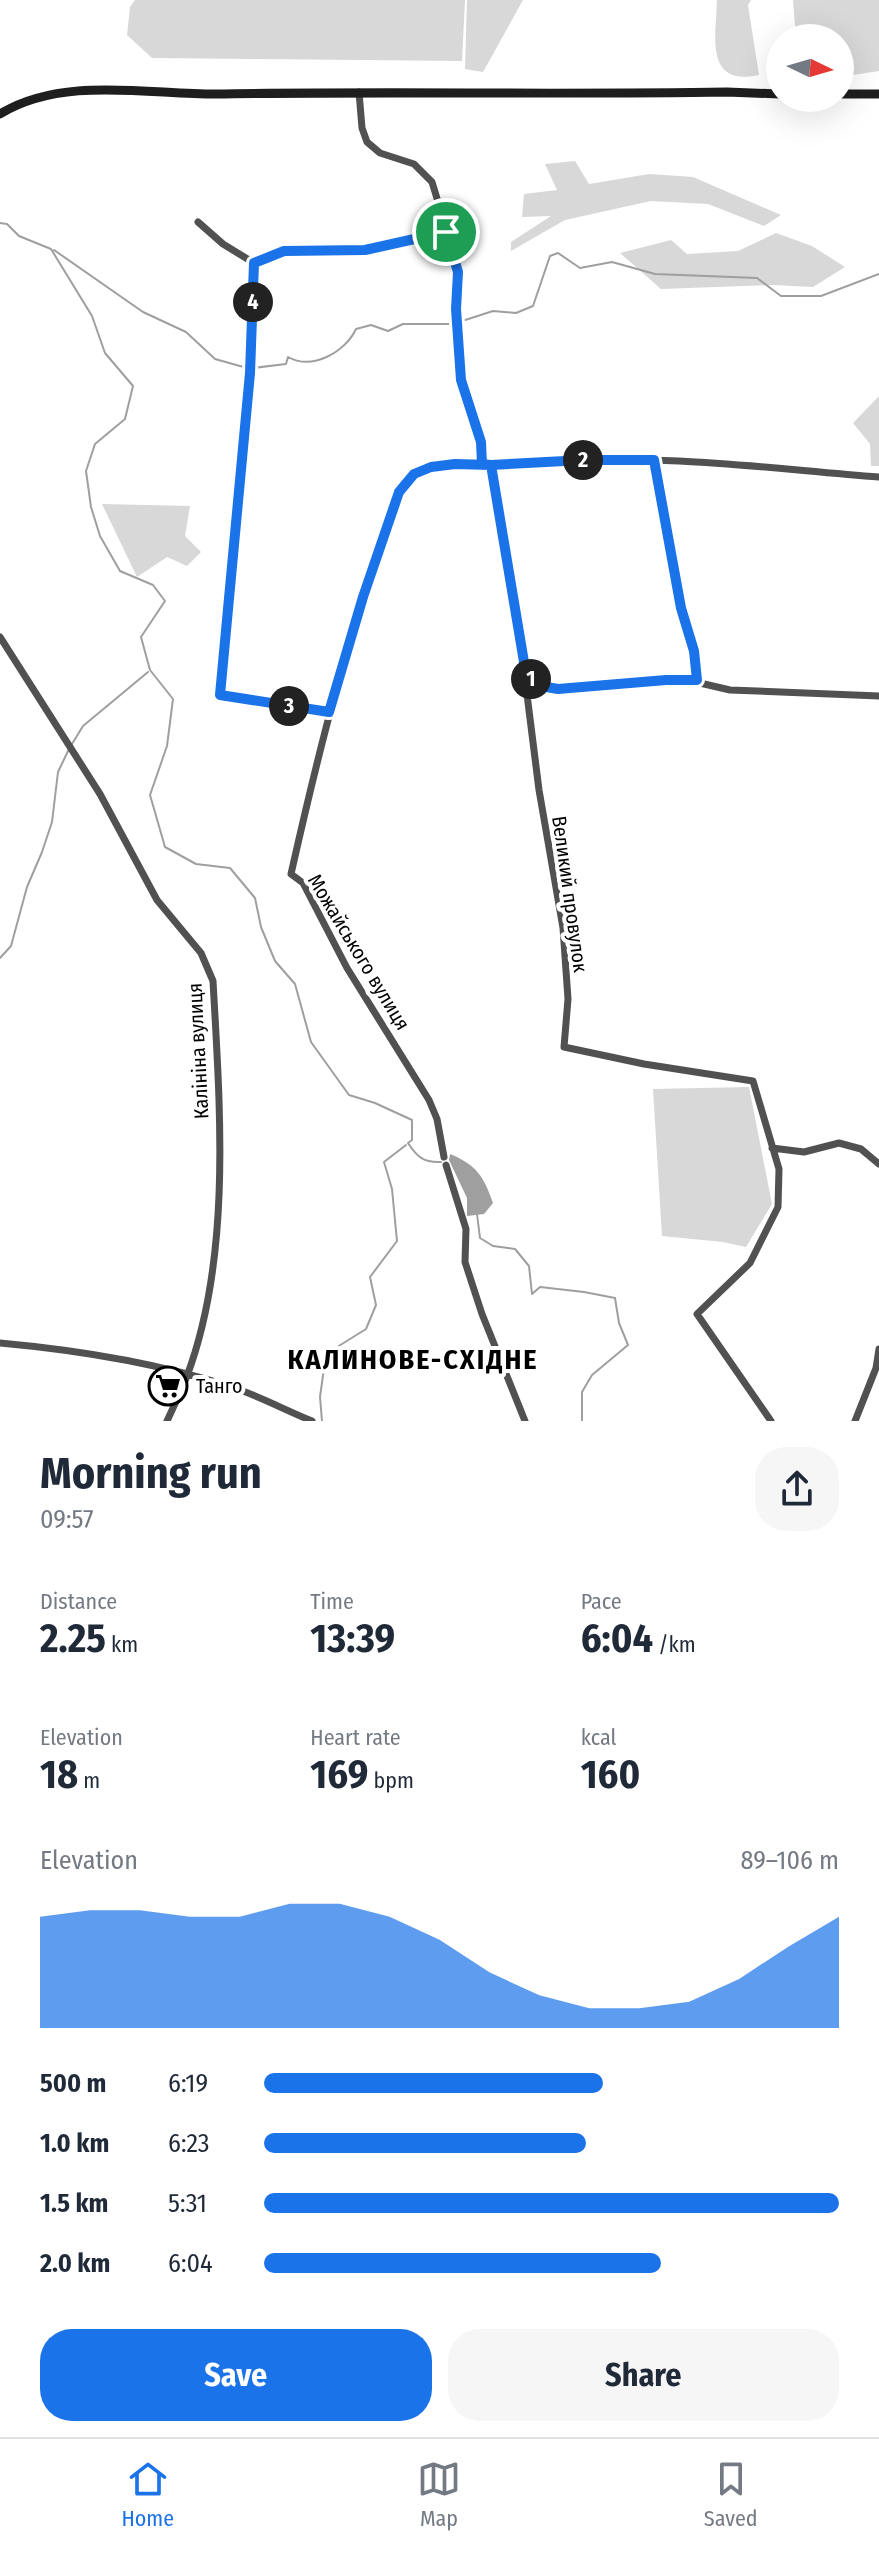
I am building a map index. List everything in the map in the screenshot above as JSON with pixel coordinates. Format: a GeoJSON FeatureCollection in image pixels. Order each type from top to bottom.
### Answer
{"type":"FeatureCollection","features":[{"type":"Feature","properties":{"kind":"main road"},"geometry":{"type":"LineString","coordinates":[[0,114],[26,100],[71,93],[766,94]]}},
{"type":"Feature","properties":{"kind":"main road"},"geometry":{"type":"LineString","coordinates":[[854,94],[879,94]]}},
{"type":"Feature","properties":{"kind":"street","name":"Великий провулок"},"geometry":{"type":"LineString","coordinates":[[359,92],[362,128],[367,142],[380,153],[414,164],[432,182],[458,272],[456,309],[461,380],[487,464],[526,674],[539,790],[563,928],[568,999],[564,1047],[644,1064],[753,1081],[779,1169],[778,1207],[750,1263],[697,1314],[771,1421]]}},
{"type":"Feature","properties":{"kind":"street"},"geometry":{"type":"LineString","coordinates":[[198,222],[223,244],[254,263]]}},
{"type":"Feature","properties":{"kind":"street"},"geometry":{"type":"LineString","coordinates":[[254,263],[284,251],[365,250],[446,232]]}},
{"type":"Feature","properties":{"kind":"street"},"geometry":{"type":"LineString","coordinates":[[254,263],[250,373],[220,695],[329,712]]}},
{"type":"Feature","properties":{"kind":"street","name":"Можайського вулиця"},"geometry":{"type":"LineString","coordinates":[[525,1421],[482,1314],[465,1262],[466,1229],[445,1161],[437,1119],[429,1100],[347,968],[303,883],[291,874],[329,712],[363,597],[399,492],[414,474],[431,467],[584,460],[654,460],[879,477]]}},
{"type":"Feature","properties":{"kind":"street"},"geometry":{"type":"LineString","coordinates":[[654,460],[681,608],[694,651],[697,680]]}},
{"type":"Feature","properties":{"kind":"street","name":"Калініна вулиця"},"geometry":{"type":"LineString","coordinates":[[0,637],[100,794],[157,900],[201,953],[213,981],[219,1182],[214,1258],[188,1375],[167,1421]]}},
{"type":"Feature","properties":{"kind":"street"},"geometry":{"type":"LineString","coordinates":[[526,674],[540,686],[558,689],[697,680],[706,686],[730,690],[879,696]]}},
{"type":"Feature","properties":{"kind":"street"},"geometry":{"type":"LineString","coordinates":[[772,1148],[804,1152],[839,1143],[861,1149],[879,1164]]}},
{"type":"Feature","properties":{"kind":"street"},"geometry":{"type":"LineString","coordinates":[[0,1343],[54,1348],[188,1375],[234,1388],[312,1421]]}},
{"type":"Feature","properties":{"kind":"street"},"geometry":{"type":"LineString","coordinates":[[855,1421],[876,1368],[879,1349]]}},
{"type":"Feature","properties":{"kind":"shaded area"},"geometry":{"type":"Polygon","coordinates":[[[135,0],[465,0],[462,61],[152,58],[127,35],[130,7],[135,0]]]}},
{"type":"Feature","properties":{"kind":"shaded area"},"geometry":{"type":"Polygon","coordinates":[[[467,0],[523,0],[483,72],[465,69],[467,0]]]}},
{"type":"Feature","properties":{"kind":"shaded area"},"geometry":{"type":"Polygon","coordinates":[[[717,0],[751,0],[748,5],[759,75],[741,77],[721,66],[715,43],[717,0]]]}},
{"type":"Feature","properties":{"kind":"shaded area"},"geometry":{"type":"Polygon","coordinates":[[[793,0],[879,0],[879,71],[854,75],[854,24],[795,24],[793,0]]]}},
{"type":"Feature","properties":{"kind":"shaded area"},"geometry":{"type":"Polygon","coordinates":[[[575,161],[589,184],[649,174],[693,177],[781,215],[764,226],[708,204],[651,201],[565,220],[511,251],[511,242],[551,216],[522,217],[524,194],[557,190],[545,164],[575,161]]]}},
{"type":"Feature","properties":{"kind":"shaded area"},"geometry":{"type":"Polygon","coordinates":[[[776,233],[812,246],[845,267],[813,287],[773,285],[661,289],[620,253],[671,240],[687,254],[738,251],[776,233]]]}},
{"type":"Feature","properties":{"kind":"shaded area"},"geometry":{"type":"Polygon","coordinates":[[[879,396],[879,466],[871,466],[870,444],[853,423],[879,396]]]}},
{"type":"Feature","properties":{"kind":"shaded area"},"geometry":{"type":"Polygon","coordinates":[[[102,504],[190,506],[185,536],[201,552],[187,566],[167,557],[137,577],[102,504]]]}},
{"type":"Feature","properties":{"kind":"shaded area"},"geometry":{"type":"Polygon","coordinates":[[[749,1087],[772,1204],[746,1247],[662,1236],[653,1089],[749,1087]]]}},
{"type":"Feature","properties":{"kind":"shaded area"},"geometry":{"type":"Polygon","coordinates":[[[450,1154],[473,1167],[483,1179],[493,1203],[484,1214],[467,1216],[467,1198],[449,1160],[450,1154]]]}},
{"type":"Feature","properties":{"kind":"waterway"},"geometry":{"type":"LineString","coordinates":[[0,223],[7,224],[19,236],[51,249],[92,316],[105,353],[133,386],[125,419],[95,444],[86,471],[91,507],[100,536],[120,571],[153,585],[165,601],[141,637],[150,670],[173,699],[167,746],[150,795],[165,847],[196,864],[230,868],[255,898],[261,927],[275,961],[295,984],[311,1042],[349,1095],[412,1120],[412,1140],[408,1143],[411,1148],[425,1160],[441,1162]]}},
{"type":"Feature","properties":{"kind":"waterway"},"geometry":{"type":"LineString","coordinates":[[54,250],[143,312],[186,332],[215,359],[247,368]]}},
{"type":"Feature","properties":{"kind":"waterway"},"geometry":{"type":"LineString","coordinates":[[459,322],[493,311],[516,313],[533,306],[550,256],[558,253],[580,268],[612,262],[655,274],[757,278],[781,296],[821,296],[879,274]]}},
{"type":"Feature","properties":{"kind":"waterway"},"geometry":{"type":"LineString","coordinates":[[253,368],[286,364],[288,357],[298,361],[318,360],[345,345],[356,329],[371,325],[388,331],[403,324],[453,324]]}},
{"type":"Feature","properties":{"kind":"waterway"},"geometry":{"type":"LineString","coordinates":[[72,744],[83,726],[148,672]]}},
{"type":"Feature","properties":{"kind":"waterway"},"geometry":{"type":"LineString","coordinates":[[0,958],[11,946],[27,887],[52,822],[58,772],[69,749]]}},
{"type":"Feature","properties":{"kind":"waterway"},"geometry":{"type":"LineString","coordinates":[[322,1421],[320,1397],[326,1354],[366,1329],[376,1305],[370,1277],[397,1241],[392,1189],[384,1162],[406,1145]]}},
{"type":"Feature","properties":{"kind":"waterway"},"geometry":{"type":"LineString","coordinates":[[477,1214],[480,1238],[493,1246],[515,1249],[529,1266],[532,1294],[540,1287],[615,1298],[619,1323],[628,1345],[592,1375],[582,1392],[582,1421]]}},
{"type":"Feature","properties":{"kind":"place","name":"Танго"},"geometry":{"type":"Point","coordinates":[168,1386]}},
{"type":"Feature","properties":{"kind":"district","name":"КАЛИНОВЕ-СХІДНЕ"},"geometry":{"type":"Point","coordinates":[413,1359]}},
{"type":"Feature","properties":{"kind":"route"},"geometry":{"type":"LineString","coordinates":[[446,232],[365,250],[284,251],[254,263],[250,373],[220,695],[329,712],[363,597],[399,492],[414,474],[431,467],[455,464],[491,465],[654,460],[681,608],[694,651],[697,680],[547,689],[526,674],[491,465],[482,464],[481,442],[461,380],[456,309],[458,272],[446,232]]}}]}
